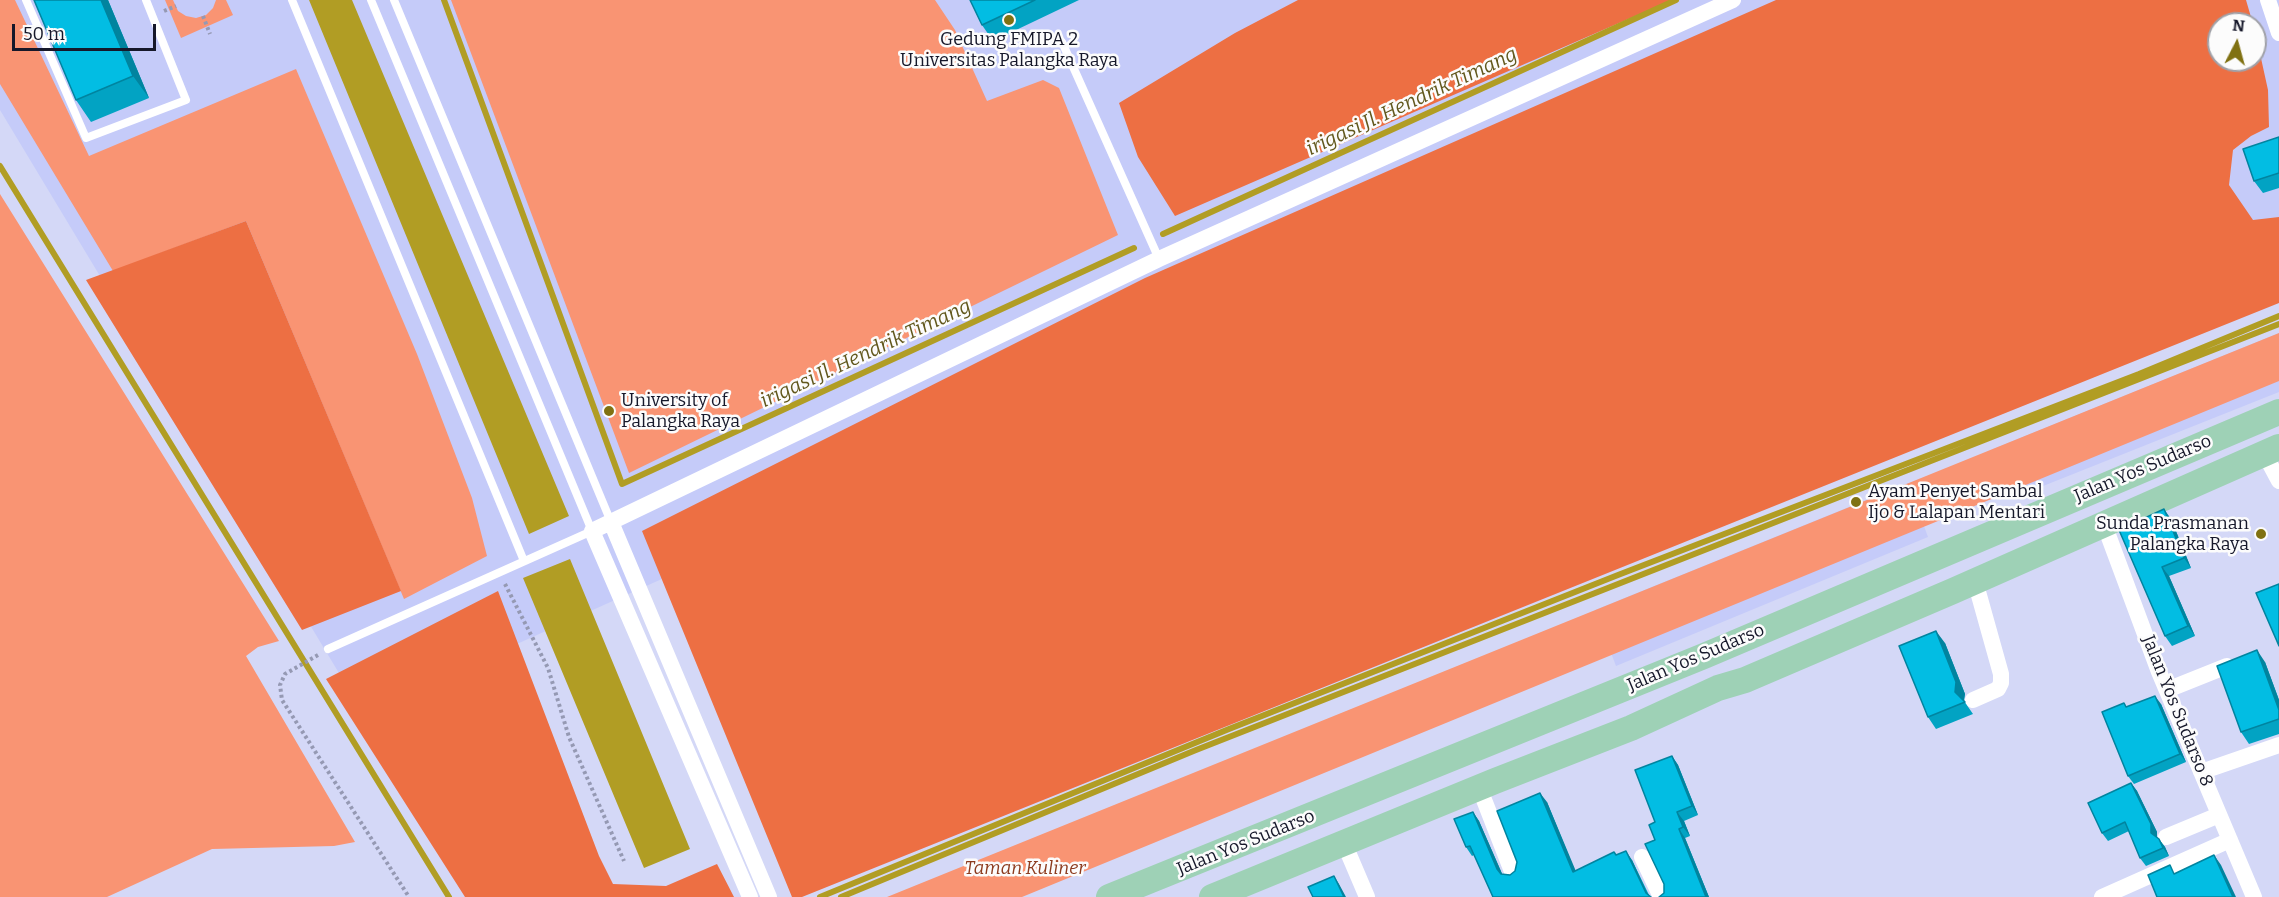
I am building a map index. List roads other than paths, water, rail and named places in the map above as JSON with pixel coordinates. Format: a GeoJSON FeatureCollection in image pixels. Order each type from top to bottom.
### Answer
{"type":"FeatureCollection","features":[{"type":"Feature","properties":{"kind":"main road","name":"Jalan Yos Sudarso"},"geometry":{"type":"LineString","coordinates":[[1109,897],[1704,656],[2279,412]]}},
{"type":"Feature","properties":{"kind":"main road","name":"Jalan Yos Sudarso"},"geometry":{"type":"LineString","coordinates":[[1212,897],[1631,728],[1718,688],[1745,680],[2271,450]]}},
{"type":"Feature","properties":{"kind":"main road"},"geometry":{"type":"LineString","coordinates":[[1704,656],[1718,688]]}},
{"type":"Feature","properties":{"kind":"street"},"geometry":{"type":"LineString","coordinates":[[750,897],[591,531],[1159,259],[1733,0]]}},
{"type":"Feature","properties":{"kind":"street"},"geometry":{"type":"LineString","coordinates":[[2268,0],[2279,33]]}},
{"type":"Feature","properties":{"kind":"street"},"geometry":{"type":"LineString","coordinates":[[2271,450],[2279,481]]}},
{"type":"Feature","properties":{"kind":"street"},"geometry":{"type":"LineString","coordinates":[[611,522],[769,897]]}},
{"type":"Feature","properties":{"kind":"street","name":"Jalan Yos Sudarso 8"},"geometry":{"type":"LineString","coordinates":[[2104,524],[2167,690],[2254,897]]}},
{"type":"Feature","properties":{"kind":"street"},"geometry":{"type":"LineString","coordinates":[[1973,700],[1998,689],[2001,683],[2001,674],[1975,581]]}},
{"type":"Feature","properties":{"kind":"street"},"geometry":{"type":"LineString","coordinates":[[2167,690],[2227,666]]}},
{"type":"Feature","properties":{"kind":"street"},"geometry":{"type":"LineString","coordinates":[[2201,772],[2279,745]]}},
{"type":"Feature","properties":{"kind":"street"},"geometry":{"type":"LineString","coordinates":[[1479,788],[1513,874]]}},
{"type":"Feature","properties":{"kind":"street"},"geometry":{"type":"LineString","coordinates":[[2166,837],[2219,815]]}},
{"type":"Feature","properties":{"kind":"street"},"geometry":{"type":"LineString","coordinates":[[2102,897],[2230,840]]}},
{"type":"Feature","properties":{"kind":"street"},"geometry":{"type":"LineString","coordinates":[[1344,843],[1367,897]]}},
{"type":"Feature","properties":{"kind":"street"},"geometry":{"type":"LineString","coordinates":[[1642,857],[1661,897]]}},
{"type":"Feature","properties":{"kind":"lane"},"geometry":{"type":"LineString","coordinates":[[26,0],[86,138],[186,100],[146,0]]}},
{"type":"Feature","properties":{"kind":"lane"},"geometry":{"type":"LineString","coordinates":[[292,0],[524,561]]}},
{"type":"Feature","properties":{"kind":"lane"},"geometry":{"type":"LineString","coordinates":[[328,649],[591,531],[371,0]]}},
{"type":"Feature","properties":{"kind":"lane"},"geometry":{"type":"LineString","coordinates":[[394,0],[611,522]]}},
{"type":"Feature","properties":{"kind":"lane"},"geometry":{"type":"LineString","coordinates":[[1062,42],[1159,259]]}},
{"type":"Feature","properties":{"kind":"waterway","name":"irigasi Jl. Hendrik Timang"},"geometry":{"type":"LineString","coordinates":[[444,0],[622,484],[1134,248]]}},
{"type":"Feature","properties":{"kind":"waterway","name":"irigasi Jl. Hendrik Timang"},"geometry":{"type":"LineString","coordinates":[[1163,234],[1676,0]]}},
{"type":"Feature","properties":{"kind":"waterway"},"geometry":{"type":"LineString","coordinates":[[0,166],[449,897]]}},
{"type":"Feature","properties":{"kind":"waterway"},"geometry":{"type":"LineString","coordinates":[[820,897],[1229,729],[1618,575],[2139,374],[2279,316]]}},
{"type":"Feature","properties":{"kind":"waterway"},"geometry":{"type":"LineString","coordinates":[[841,897],[1196,750],[2279,324]]}},
{"type":"Feature","properties":{"kind":"place","name":"Gedung FMIPA 2 Universitas Palangka Raya"},"geometry":{"type":"Point","coordinates":[1009,20]}},
{"type":"Feature","properties":{"kind":"place","name":"University of Palangka Raya"},"geometry":{"type":"Point","coordinates":[609,411]}},
{"type":"Feature","properties":{"kind":"place","name":"Ayam Penyet Sambal Ijo & Lalapan Mentari"},"geometry":{"type":"Point","coordinates":[1856,502]}},
{"type":"Feature","properties":{"kind":"place","name":"Sunda Prasmanan Palangka Raya"},"geometry":{"type":"Point","coordinates":[2261,534]}},
{"type":"Feature","properties":{"kind":"park label","name":"Taman Kuliner"},"geometry":{"type":"Point","coordinates":[1025,869]}}]}
